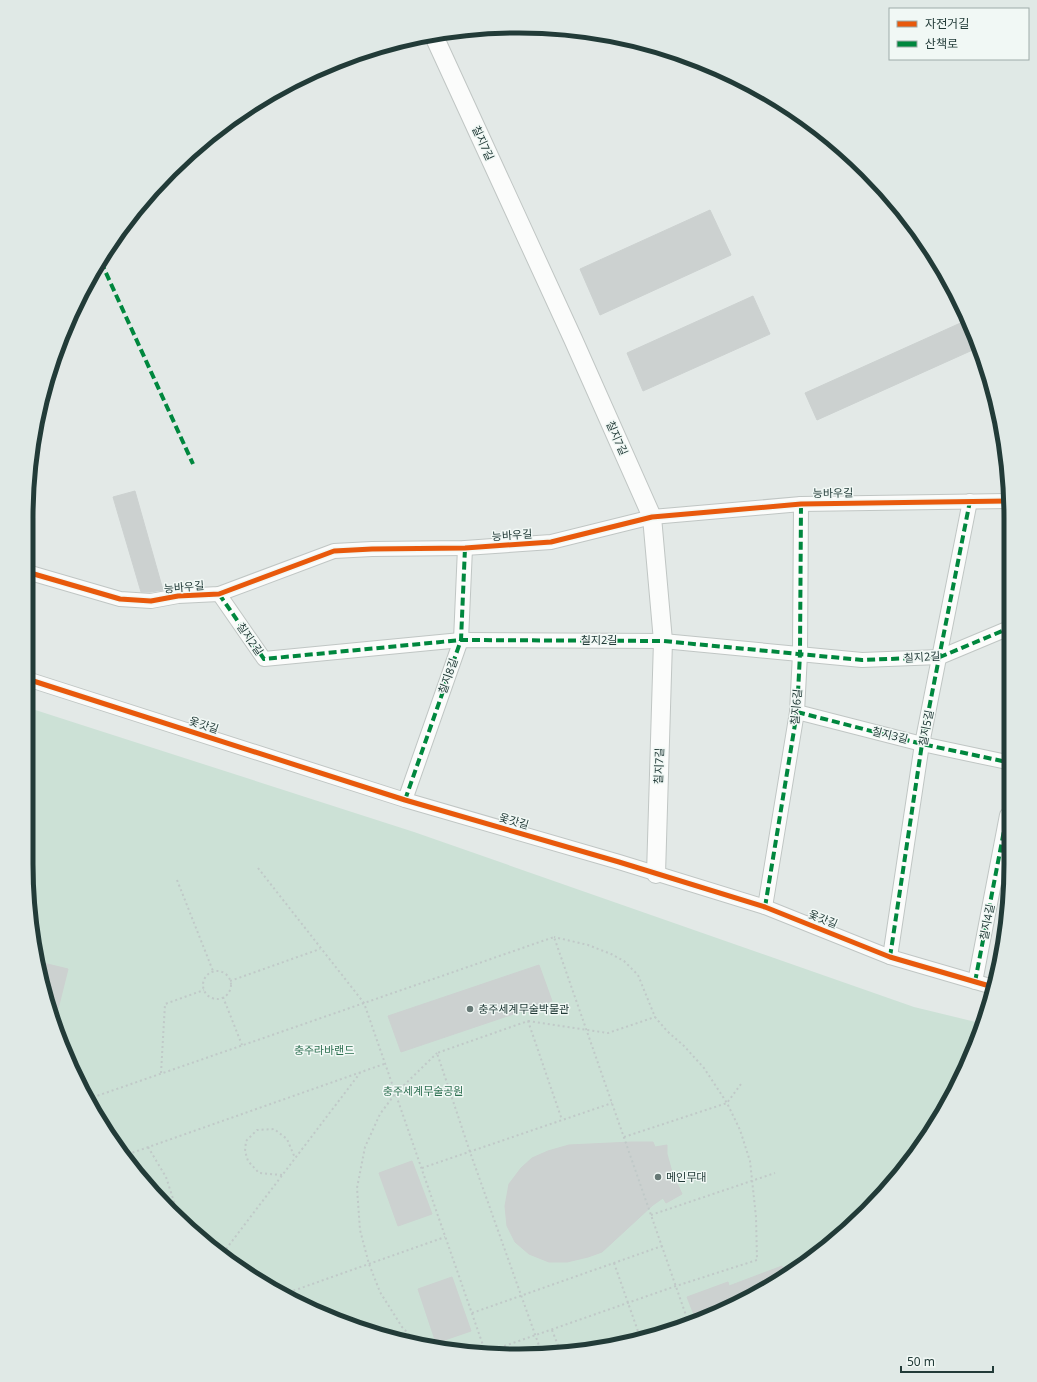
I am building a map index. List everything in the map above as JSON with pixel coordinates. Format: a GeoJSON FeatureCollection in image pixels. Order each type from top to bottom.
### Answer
{"type":"FeatureCollection","features":[{"type":"Feature","properties":{"kind":"street","name":"칠지7길"},"geometry":{"type":"LineString","coordinates":[[436,40],[570,332],[652,518],[663,641],[656,874]]}},
{"type":"Feature","properties":{"kind":"street","name":"칠지5길"},"geometry":{"type":"LineString","coordinates":[[890,957],[922,744],[970,501]]}},
{"type":"Feature","properties":{"kind":"street","name":"능바우길"},"geometry":{"type":"LineString","coordinates":[[33,574],[120,598],[151,601],[178,596],[219,594],[334,551],[465,548],[551,542],[652,518],[801,504],[1003,501]]}},
{"type":"Feature","properties":{"kind":"street","name":"칠지6길"},"geometry":{"type":"LineString","coordinates":[[766,907],[797,712],[800,654],[801,504]]}},
{"type":"Feature","properties":{"kind":"street","name":"칠지8길"},"geometry":{"type":"LineString","coordinates":[[405,800],[461,640],[465,548]]}},
{"type":"Feature","properties":{"kind":"street","name":"칠지2길"},"geometry":{"type":"LineString","coordinates":[[219,594],[264,659],[461,640],[663,641],[862,660],[940,657],[1004,630]]}},
{"type":"Feature","properties":{"kind":"street","name":"옻갓길"},"geometry":{"type":"LineString","coordinates":[[33,681],[405,800],[766,907],[890,957],[988,986]]}},
{"type":"Feature","properties":{"kind":"street","name":"칠지3길"},"geometry":{"type":"LineString","coordinates":[[797,712],[922,744],[1004,761]]}},
{"type":"Feature","properties":{"kind":"street","name":"칠지4길"},"geometry":{"type":"LineString","coordinates":[[975,982],[1004,831]]}},
{"type":"Feature","properties":{"kind":"path"},"geometry":{"type":"LineString","coordinates":[[258,868],[320,949],[364,1003],[484,1348]]}},
{"type":"Feature","properties":{"kind":"path"},"geometry":{"type":"LineString","coordinates":[[177,880],[212,971]]}},
{"type":"Feature","properties":{"kind":"path"},"geometry":{"type":"LineString","coordinates":[[554,937],[687,1319]]}},
{"type":"Feature","properties":{"kind":"path"},"geometry":{"type":"LineString","coordinates":[[93,1097],[554,937],[588,945],[624,961],[638,975],[655,1017],[704,1068],[727,1103],[740,1130],[750,1161],[753,1180],[757,1260],[628,1302],[498,1348]]}},
{"type":"Feature","properties":{"kind":"path"},"geometry":{"type":"LineString","coordinates":[[230,981],[320,949]]}},
{"type":"Feature","properties":{"kind":"path"},"geometry":{"type":"LineString","coordinates":[[212,971],[225,974],[230,981],[230,990],[223,997],[210,997],[204,990],[203,981],[212,971]]}},
{"type":"Feature","properties":{"kind":"path"},"geometry":{"type":"LineString","coordinates":[[161,1074],[165,1004],[204,990]]}},
{"type":"Feature","properties":{"kind":"path"},"geometry":{"type":"LineString","coordinates":[[223,997],[242,1045]]}},
{"type":"Feature","properties":{"kind":"path"},"geometry":{"type":"LineString","coordinates":[[411,1337],[402,1328],[380,1292],[369,1264],[360,1230],[358,1188],[365,1147],[380,1114],[395,1094],[437,1053],[528,1021],[608,1033],[655,1017]]}},
{"type":"Feature","properties":{"kind":"path"},"geometry":{"type":"LineString","coordinates":[[528,1021],[562,1120]]}},
{"type":"Feature","properties":{"kind":"path"},"geometry":{"type":"LineString","coordinates":[[437,1053],[470,1152],[540,1348]]}},
{"type":"Feature","properties":{"kind":"path"},"geometry":{"type":"LineString","coordinates":[[129,1154],[384,1064]]}},
{"type":"Feature","properties":{"kind":"path"},"geometry":{"type":"LineString","coordinates":[[225,1250],[360,1073]]}},
{"type":"Feature","properties":{"kind":"path"},"geometry":{"type":"LineString","coordinates":[[624,1138],[727,1103],[741,1084]]}},
{"type":"Feature","properties":{"kind":"path"},"geometry":{"type":"LineString","coordinates":[[421,1168],[612,1103]]}},
{"type":"Feature","properties":{"kind":"path"},"geometry":{"type":"LineString","coordinates":[[282,1174],[259,1173],[248,1161],[245,1151],[246,1141],[257,1130],[274,1128],[287,1138],[295,1158]]}},
{"type":"Feature","properties":{"kind":"path"},"geometry":{"type":"LineString","coordinates":[[148,1147],[166,1177],[176,1208]]}},
{"type":"Feature","properties":{"kind":"path"},"geometry":{"type":"LineString","coordinates":[[651,1215],[775,1173]]}},
{"type":"Feature","properties":{"kind":"path"},"geometry":{"type":"LineString","coordinates":[[290,1292],[445,1237]]}},
{"type":"Feature","properties":{"kind":"path"},"geometry":{"type":"LineString","coordinates":[[472,1313],[662,1246]]}},
{"type":"Feature","properties":{"kind":"path"},"geometry":{"type":"LineString","coordinates":[[614,1263],[639,1333]]}},
{"type":"Feature","properties":{"kind":"path"},"geometry":{"type":"LineString","coordinates":[[552,1330],[559,1347]]}},
{"type":"Feature","properties":{"kind":"green space","name":"충주세계무술공원"},"geometry":{"type":"Polygon","coordinates":[[[33,709],[414,832],[914,1007],[977,1022],[954,1078],[939,1106],[904,1159],[884,1184],[862,1207],[839,1229],[814,1249],[761,1284],[733,1299],[675,1323],[613,1340],[582,1345],[518,1349],[455,1345],[424,1340],[362,1323],[304,1299],[276,1284],[223,1249],[198,1229],[153,1184],[133,1159],[98,1106],[83,1078],[59,1020],[42,958],[34,895],[33,709]]]}},
{"type":"Feature","properties":{"kind":"building"},"geometry":{"type":"Polygon","coordinates":[[[710,210],[731,255],[600,315],[580,269],[710,210]]]}},
{"type":"Feature","properties":{"kind":"building"},"geometry":{"type":"Polygon","coordinates":[[[753,296],[770,334],[643,391],[627,353],[753,296]]]}},
{"type":"Feature","properties":{"kind":"building"},"geometry":{"type":"Polygon","coordinates":[[[962,322],[973,350],[817,420],[805,393],[962,322]]]}},
{"type":"Feature","properties":{"kind":"building"},"geometry":{"type":"Polygon","coordinates":[[[135,491],[163,590],[141,592],[113,497],[135,491]]]}},
{"type":"Feature","properties":{"kind":"building"},"geometry":{"type":"Polygon","coordinates":[[[43,963],[68,969],[57,1013],[43,963]]]}},
{"type":"Feature","properties":{"kind":"building","name":"충주세계무술박물관"},"geometry":{"type":"Polygon","coordinates":[[[539,965],[552,1001],[401,1052],[388,1016],[539,965]]]}},
{"type":"Feature","properties":{"kind":"building"},"geometry":{"type":"Polygon","coordinates":[[[653,1142],[655,1147],[667,1145],[667,1154],[672,1172],[682,1194],[666,1203],[663,1198],[653,1205],[602,1252],[588,1257],[567,1262],[549,1262],[529,1254],[515,1242],[507,1226],[505,1206],[509,1184],[521,1168],[532,1158],[548,1151],[569,1145],[653,1142]]]}},
{"type":"Feature","properties":{"kind":"building"},"geometry":{"type":"Polygon","coordinates":[[[412,1161],[432,1214],[398,1226],[379,1173],[412,1161]]]}},
{"type":"Feature","properties":{"kind":"building"},"geometry":{"type":"Polygon","coordinates":[[[782,1266],[784,1270],[733,1299],[694,1316],[687,1297],[728,1282],[729,1286],[782,1266]]]}},
{"type":"Feature","properties":{"kind":"building"},"geometry":{"type":"Polygon","coordinates":[[[452,1277],[471,1331],[436,1342],[418,1289],[452,1277]]]}},
{"type":"Feature","properties":{"kind":"marked path"},"geometry":{"type":"LineString","coordinates":[[103,267],[193,464]]}},
{"type":"Feature","properties":{"kind":"marked path"},"geometry":{"type":"LineString","coordinates":[[890,957],[922,744],[970,501]]}},
{"type":"Feature","properties":{"kind":"marked path"},"geometry":{"type":"LineString","coordinates":[[765,907],[797,712],[800,654],[801,504]]}},
{"type":"Feature","properties":{"kind":"marked path"},"geometry":{"type":"LineString","coordinates":[[405,800],[461,640],[465,548]]}},
{"type":"Feature","properties":{"kind":"marked path"},"geometry":{"type":"LineString","coordinates":[[219,594],[264,659],[461,640],[663,641],[862,660],[940,657],[1004,630]]}},
{"type":"Feature","properties":{"kind":"marked path"},"geometry":{"type":"LineString","coordinates":[[797,712],[922,744],[1004,761]]}},
{"type":"Feature","properties":{"kind":"marked path"},"geometry":{"type":"LineString","coordinates":[[975,982],[1004,831]]}},
{"type":"Feature","properties":{"kind":"cycle path"},"geometry":{"type":"LineString","coordinates":[[33,574],[120,599],[151,601],[178,596],[219,594],[334,551],[465,548],[551,542],[652,517],[801,504],[1003,501]]}},
{"type":"Feature","properties":{"kind":"cycle path"},"geometry":{"type":"LineString","coordinates":[[33,681],[405,800],[619,862],[765,907],[890,957],[988,986]]}},
{"type":"Feature","properties":{"kind":"place","name":"충주세계무술박물관"},"geometry":{"type":"Point","coordinates":[470,1009]}},
{"type":"Feature","properties":{"kind":"place","name":"메인무대"},"geometry":{"type":"Point","coordinates":[658,1177]}},
{"type":"Feature","properties":{"kind":"park label","name":"충주라바랜드"},"geometry":{"type":"Point","coordinates":[324,1050]}}]}
